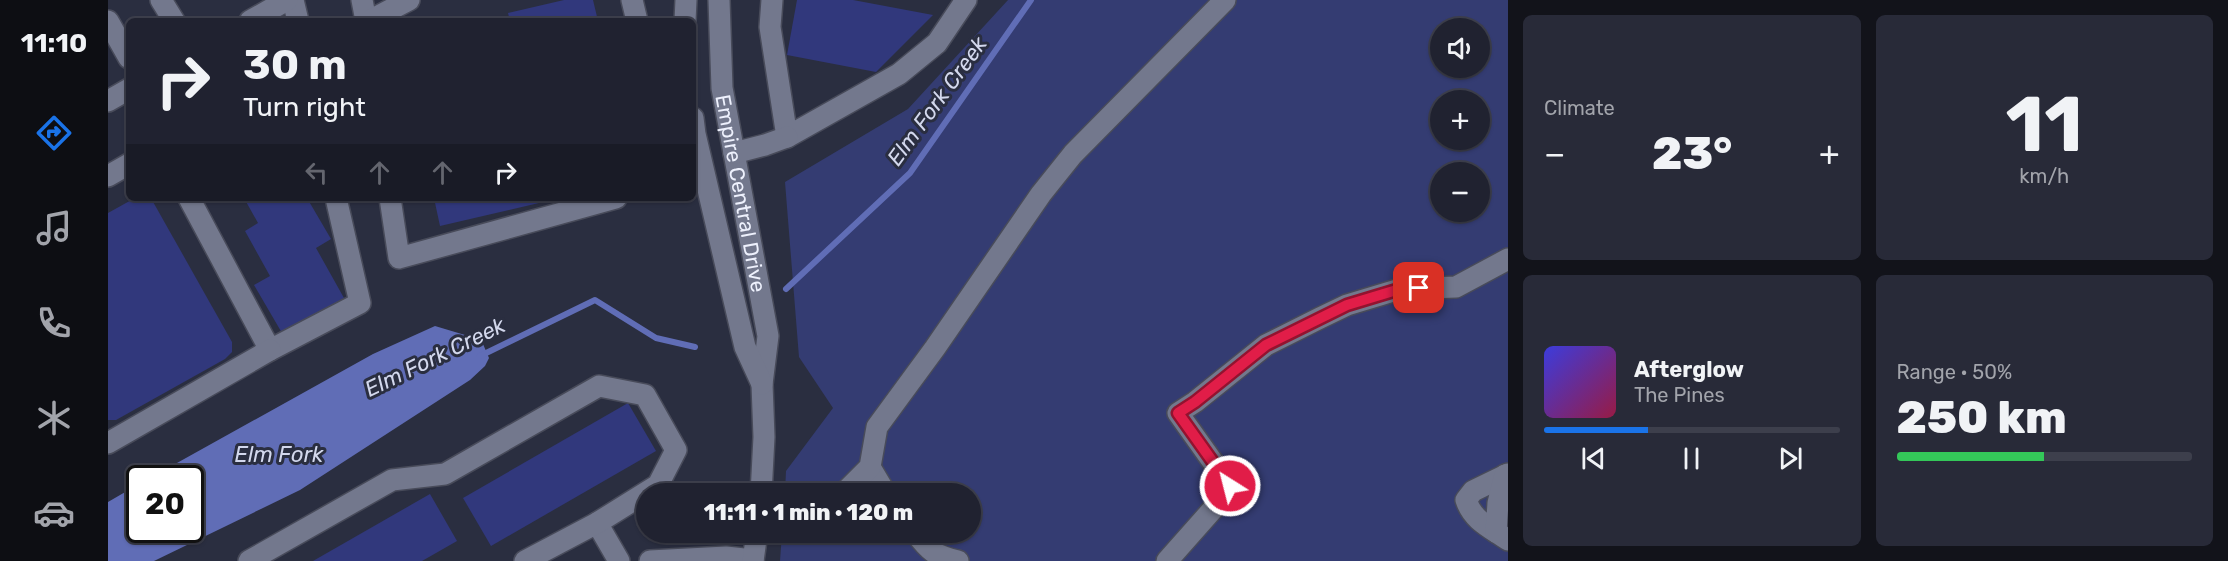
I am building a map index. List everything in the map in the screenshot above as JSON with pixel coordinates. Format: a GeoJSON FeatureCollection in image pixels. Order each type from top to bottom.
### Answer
{"type":"FeatureCollection","features":[{"type":"Feature","properties":{"kind":"street"},"geometry":{"type":"LineString","coordinates":[[161,0],[172,18]]}},
{"type":"Feature","properties":{"kind":"street"},"geometry":{"type":"LineString","coordinates":[[255,18],[287,0]]}},
{"type":"Feature","properties":{"kind":"street"},"geometry":{"type":"LineString","coordinates":[[293,0],[297,18]]}},
{"type":"Feature","properties":{"kind":"street"},"geometry":{"type":"LineString","coordinates":[[362,0],[366,18]]}},
{"type":"Feature","properties":{"kind":"street"},"geometry":{"type":"LineString","coordinates":[[373,18],[408,0]]}},
{"type":"Feature","properties":{"kind":"street"},"geometry":{"type":"LineString","coordinates":[[632,0],[636,18]]}},
{"type":"Feature","properties":{"kind":"street"},"geometry":{"type":"LineString","coordinates":[[685,18],[686,0]]}},
{"type":"Feature","properties":{"kind":"street","name":"Empire Central Drive"},"geometry":{"type":"LineString","coordinates":[[719,0],[722,88],[768,336],[762,384],[764,438],[762,483]]}},
{"type":"Feature","properties":{"kind":"street"},"geometry":{"type":"LineString","coordinates":[[772,0],[770,27],[787,137]]}},
{"type":"Feature","properties":{"kind":"street"},"geometry":{"type":"LineString","coordinates":[[734,153],[787,137],[899,74],[937,43],[966,0]]}},
{"type":"Feature","properties":{"kind":"street"},"geometry":{"type":"LineString","coordinates":[[854,483],[870,467],[877,427],[935,348],[1041,194],[1073,154],[1225,0]]}},
{"type":"Feature","properties":{"kind":"street"},"geometry":{"type":"LineString","coordinates":[[108,21],[126,53]]}},
{"type":"Feature","properties":{"kind":"street"},"geometry":{"type":"LineString","coordinates":[[108,101],[126,91]]}},
{"type":"Feature","properties":{"kind":"street","name":"Empire Central Drive"},"geometry":{"type":"LineString","coordinates":[[696,138],[745,346],[762,384]]}},
{"type":"Feature","properties":{"kind":"street"},"geometry":{"type":"LineString","coordinates":[[108,176],[126,166]]}},
{"type":"Feature","properties":{"kind":"street"},"geometry":{"type":"LineString","coordinates":[[191,201],[270,350]]}},
{"type":"Feature","properties":{"kind":"street"},"geometry":{"type":"LineString","coordinates":[[108,443],[270,350],[360,303],[337,201]]}},
{"type":"Feature","properties":{"kind":"street"},"geometry":{"type":"LineString","coordinates":[[390,201],[399,258],[605,201]]}},
{"type":"Feature","properties":{"kind":"street"},"geometry":{"type":"LineString","coordinates":[[1167,561],[1221,500],[1230,486],[1178,413],[1266,345],[1347,305],[1400,289],[1456,287],[1508,259]]}},
{"type":"Feature","properties":{"kind":"street"},"geometry":{"type":"LineString","coordinates":[[249,561],[392,480],[444,474],[599,386],[645,395],[676,450],[658,485],[597,524],[525,561]]}},
{"type":"Feature","properties":{"kind":"street"},"geometry":{"type":"LineString","coordinates":[[870,467],[879,483]]}},
{"type":"Feature","properties":{"kind":"street"},"geometry":{"type":"LineString","coordinates":[[1502,536],[1470,512],[1466,500],[1473,491],[1506,475]]}},
{"type":"Feature","properties":{"kind":"street"},"geometry":{"type":"LineString","coordinates":[[1502,536],[1498,503],[1506,475]]}},
{"type":"Feature","properties":{"kind":"street"},"geometry":{"type":"LineString","coordinates":[[597,524],[619,561]]}},
{"type":"Feature","properties":{"kind":"street"},"geometry":{"type":"LineString","coordinates":[[650,561],[726,557],[753,560],[755,543]]}},
{"type":"Feature","properties":{"kind":"street"},"geometry":{"type":"LineString","coordinates":[[917,546],[958,561]]}},
{"type":"Feature","properties":{"kind":"shaded area"},"geometry":{"type":"Polygon","coordinates":[[[1008,0],[1508,0],[1508,561],[780,561],[781,543],[981,543],[981,483],[785,483],[786,471],[833,408],[799,357],[785,182],[908,109],[1008,0]]]}},
{"type":"Feature","properties":{"kind":"water","name":"Elm Fork"},"geometry":{"type":"Polygon","coordinates":[[[435,326],[475,338],[483,344],[489,358],[485,366],[470,380],[300,490],[204,537],[204,465],[173,465],[373,354],[435,326]]]}},
{"type":"Feature","properties":{"kind":"water","name":"Elm Fork"},"geometry":{"type":"Polygon","coordinates":[[[126,492],[126,543],[191,543],[154,561],[108,561],[108,502],[126,492]]]}},
{"type":"Feature","properties":{"kind":"building"},"geometry":{"type":"Polygon","coordinates":[[[564,0],[593,0],[597,18],[506,18],[509,17],[508,13],[564,0]]]}},
{"type":"Feature","properties":{"kind":"building"},"geometry":{"type":"Polygon","coordinates":[[[797,0],[853,0],[933,15],[876,72],[787,55],[797,0]]]}},
{"type":"Feature","properties":{"kind":"building"},"geometry":{"type":"Polygon","coordinates":[[[130,201],[153,201],[232,342],[232,352],[225,359],[116,420],[108,420],[108,213],[130,201]]]}},
{"type":"Feature","properties":{"kind":"building"},"geometry":{"type":"Polygon","coordinates":[[[246,201],[309,201],[331,239],[316,248],[344,298],[282,333],[254,285],[270,276],[245,231],[258,223],[246,201]]]}},
{"type":"Feature","properties":{"kind":"building"},"geometry":{"type":"Polygon","coordinates":[[[435,201],[547,201],[440,226],[435,201]]]}},
{"type":"Feature","properties":{"kind":"building"},"geometry":{"type":"Polygon","coordinates":[[[628,403],[656,451],[491,546],[463,498],[628,403]]]}},
{"type":"Feature","properties":{"kind":"building"},"geometry":{"type":"Polygon","coordinates":[[[430,494],[457,541],[422,561],[313,561],[430,494]]]}},
{"type":"Feature","properties":{"kind":"waterway","name":"Elm Fork Creek"},"geometry":{"type":"LineString","coordinates":[[786,289],[910,173],[1031,0]]}},
{"type":"Feature","properties":{"kind":"waterway","name":"Elm Fork Creek"},"geometry":{"type":"LineString","coordinates":[[480,356],[595,300],[656,338],[695,347]]}},
{"type":"Feature","properties":{"kind":"route"},"geometry":{"type":"LineString","coordinates":[[1230,486],[1178,413],[1266,345],[1347,305],[1400,289],[1419,288]]}}]}
